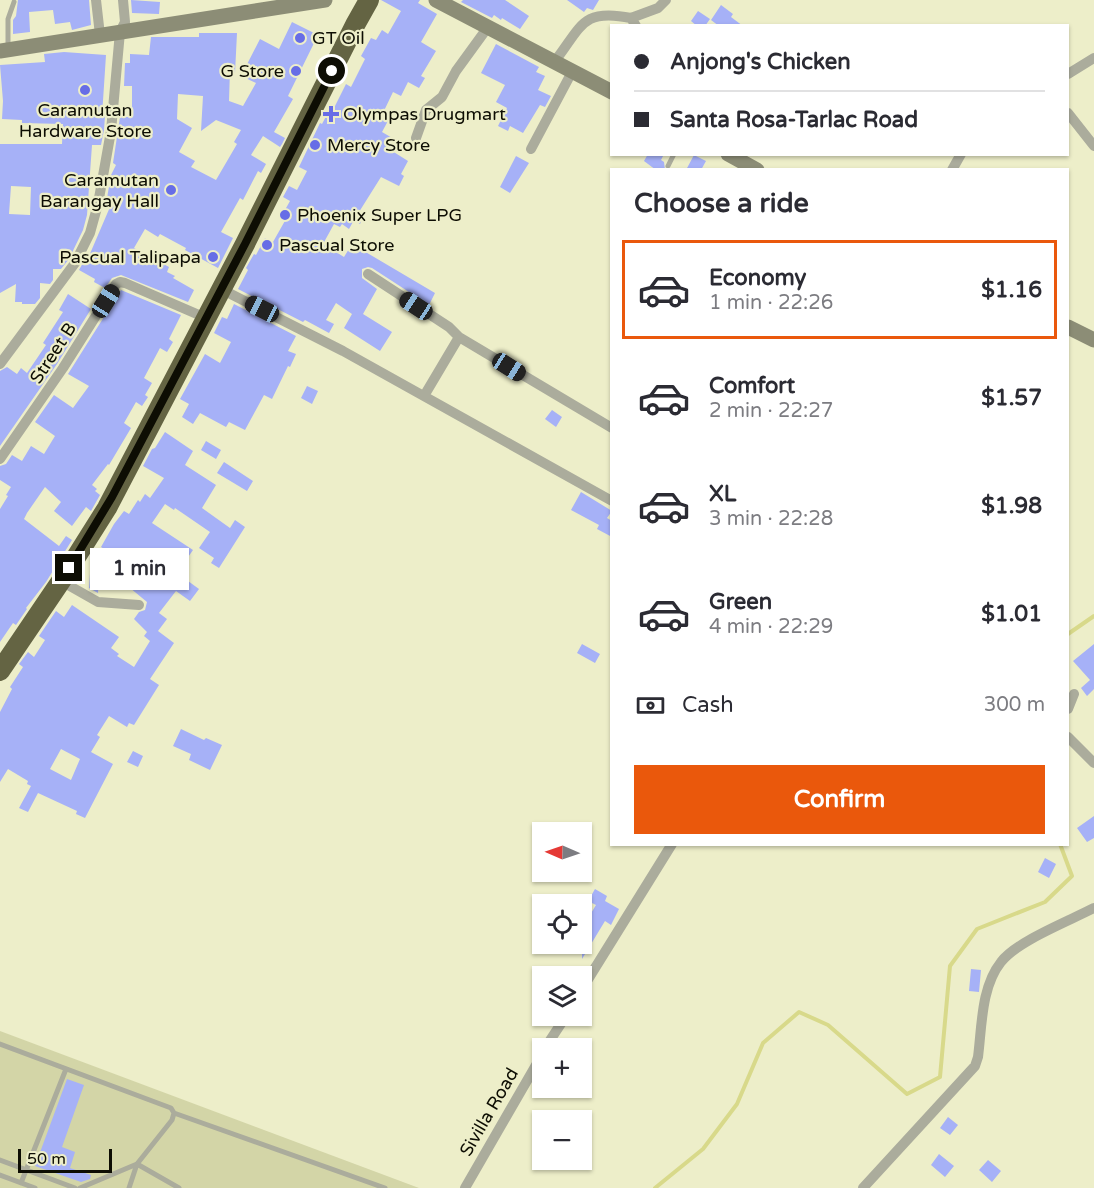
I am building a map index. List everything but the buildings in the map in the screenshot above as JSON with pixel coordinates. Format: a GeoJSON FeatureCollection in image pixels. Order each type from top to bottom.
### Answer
{"type":"FeatureCollection","features":[{"type":"Feature","properties":{"kind":"highway"},"geometry":{"type":"LineString","coordinates":[[0,669],[61,581],[106,508],[221,289],[368,0]]}},
{"type":"Feature","properties":{"kind":"main road"},"geometry":{"type":"LineString","coordinates":[[4,50],[325,0]]}},
{"type":"Feature","properties":{"kind":"main road"},"geometry":{"type":"LineString","coordinates":[[436,0],[610,91]]}},
{"type":"Feature","properties":{"kind":"main road"},"geometry":{"type":"LineString","coordinates":[[733,156],[749,162]]}},
{"type":"Feature","properties":{"kind":"main road"},"geometry":{"type":"LineString","coordinates":[[1069,328],[1094,340]]}},
{"type":"Feature","properties":{"kind":"street"},"geometry":{"type":"LineString","coordinates":[[96,0],[100,35]]}},
{"type":"Feature","properties":{"kind":"street"},"geometry":{"type":"LineString","coordinates":[[0,364],[75,263],[90,233],[98,204],[111,131],[120,32],[124,22],[123,0]]}},
{"type":"Feature","properties":{"kind":"street"},"geometry":{"type":"LineString","coordinates":[[555,62],[589,19],[600,15],[615,15],[633,22],[658,8],[666,0]]}},
{"type":"Feature","properties":{"kind":"street"},"geometry":{"type":"LineString","coordinates":[[416,138],[426,110],[442,97],[456,71],[488,27]]}},
{"type":"Feature","properties":{"kind":"street"},"geometry":{"type":"LineString","coordinates":[[1069,73],[1094,58]]}},
{"type":"Feature","properties":{"kind":"street"},"geometry":{"type":"LineString","coordinates":[[531,149],[573,70]]}},
{"type":"Feature","properties":{"kind":"street"},"geometry":{"type":"LineString","coordinates":[[1069,114],[1094,146]]}},
{"type":"Feature","properties":{"kind":"street"},"geometry":{"type":"LineString","coordinates":[[368,274],[449,327],[459,337],[610,427]]}},
{"type":"Feature","properties":{"kind":"street","name":"Street B"},"geometry":{"type":"LineString","coordinates":[[0,459],[120,282],[206,318]]}},
{"type":"Feature","properties":{"kind":"street"},"geometry":{"type":"LineString","coordinates":[[221,289],[343,351],[610,500]]}},
{"type":"Feature","properties":{"kind":"street"},"geometry":{"type":"LineString","coordinates":[[424,396],[459,337]]}},
{"type":"Feature","properties":{"kind":"street"},"geometry":{"type":"LineString","coordinates":[[61,581],[98,602],[139,605]]}},
{"type":"Feature","properties":{"kind":"street"},"geometry":{"type":"LineString","coordinates":[[1069,706],[1074,694]]}},
{"type":"Feature","properties":{"kind":"street"},"geometry":{"type":"LineString","coordinates":[[1069,738],[1094,763]]}},
{"type":"Feature","properties":{"kind":"street"},"geometry":{"type":"LineString","coordinates":[[592,972],[671,846]]}},
{"type":"Feature","properties":{"kind":"street"},"geometry":{"type":"LineString","coordinates":[[863,1188],[975,1066],[986,998],[1001,962],[1016,948],[1094,908]]}},
{"type":"Feature","properties":{"kind":"street","name":"Sivilla Road"},"geometry":{"type":"LineString","coordinates":[[465,1188],[532,1072]]}},
{"type":"Feature","properties":{"kind":"lane"},"geometry":{"type":"LineString","coordinates":[[4,50],[8,19],[14,2]]}},
{"type":"Feature","properties":{"kind":"lane"},"geometry":{"type":"LineString","coordinates":[[668,166],[673,156]]}},
{"type":"Feature","properties":{"kind":"lane"},"geometry":{"type":"LineString","coordinates":[[0,1044],[171,1108],[174,1113],[385,1188]]}},
{"type":"Feature","properties":{"kind":"lane"},"geometry":{"type":"LineString","coordinates":[[21,1183],[66,1069]]}},
{"type":"Feature","properties":{"kind":"lane"},"geometry":{"type":"LineString","coordinates":[[129,1188],[137,1164],[172,1120],[174,1113]]}},
{"type":"Feature","properties":{"kind":"lane"},"geometry":{"type":"LineString","coordinates":[[0,1160],[75,1188]]}},
{"type":"Feature","properties":{"kind":"lane"},"geometry":{"type":"LineString","coordinates":[[80,1188],[137,1164]]}},
{"type":"Feature","properties":{"kind":"lane"},"geometry":{"type":"LineString","coordinates":[[137,1164],[179,1188]]}},
{"type":"Feature","properties":{"kind":"lane"},"geometry":{"type":"LineString","coordinates":[[0,1175],[35,1188]]}},
{"type":"Feature","properties":{"kind":"green space"},"geometry":{"type":"Polygon","coordinates":[[[0,1031],[419,1188],[0,1188],[0,1031]]]}},
{"type":"Feature","properties":{"kind":"waterway"},"geometry":{"type":"LineString","coordinates":[[1069,633],[1094,616]]}},
{"type":"Feature","properties":{"kind":"waterway"},"geometry":{"type":"LineString","coordinates":[[655,1188],[703,1149],[737,1104],[763,1043],[799,1012],[828,1025],[907,1094],[940,1077],[950,966],[977,929],[1045,902],[1072,876],[1061,846]]}},
{"type":"Feature","properties":{"kind":"place","name":"GT Oil"},"geometry":{"type":"Point","coordinates":[300,38]}},
{"type":"Feature","properties":{"kind":"place","name":"G Store"},"geometry":{"type":"Point","coordinates":[296,71]}},
{"type":"Feature","properties":{"kind":"place","name":"Caramutan Hardware Store"},"geometry":{"type":"Point","coordinates":[85,90]}},
{"type":"Feature","properties":{"kind":"place","name":"Olympas Drugmart"},"geometry":{"type":"Point","coordinates":[331,114]}},
{"type":"Feature","properties":{"kind":"place","name":"Mercy Store"},"geometry":{"type":"Point","coordinates":[315,145]}},
{"type":"Feature","properties":{"kind":"place","name":"Caramutan Barangay Hall"},"geometry":{"type":"Point","coordinates":[171,190]}},
{"type":"Feature","properties":{"kind":"place","name":"Phoenix Super LPG"},"geometry":{"type":"Point","coordinates":[285,215]}},
{"type":"Feature","properties":{"kind":"place","name":"Pascual Store"},"geometry":{"type":"Point","coordinates":[267,245]}},
{"type":"Feature","properties":{"kind":"place","name":"Pascual Talipapa"},"geometry":{"type":"Point","coordinates":[213,257]}},
{"type":"Feature","properties":{"kind":"route"},"geometry":{"type":"LineString","coordinates":[[69,568],[112,497],[245,244],[332,71]]}}]}
